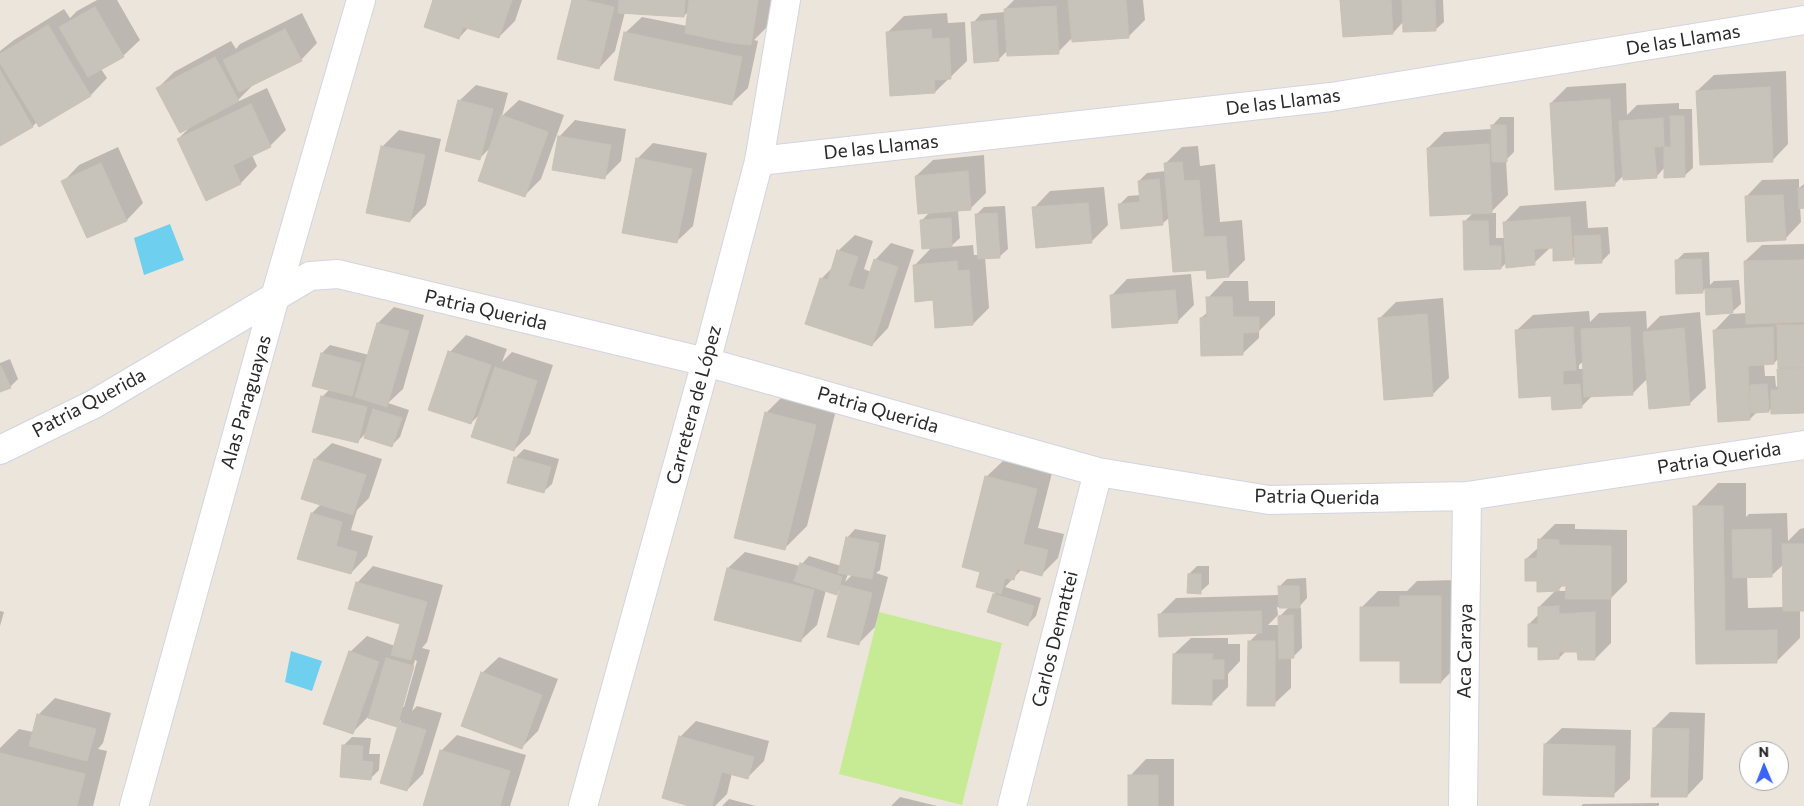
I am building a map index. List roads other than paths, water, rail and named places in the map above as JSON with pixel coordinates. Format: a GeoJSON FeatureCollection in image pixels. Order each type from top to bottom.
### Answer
{"type":"FeatureCollection","features":[{"type":"Feature","properties":{"kind":"street","name":"Alas Paraguayas"},"geometry":{"type":"LineString","coordinates":[[134,806],[275,297],[362,0]]}},
{"type":"Feature","properties":{"kind":"street","name":"Carretera de López"},"geometry":{"type":"LineString","coordinates":[[583,806],[706,362],[759,161],[786,0]]}},
{"type":"Feature","properties":{"kind":"street","name":"De las Llamas"},"geometry":{"type":"LineString","coordinates":[[759,161],[1331,97],[1804,20]]}},
{"type":"Feature","properties":{"kind":"street","name":"Patria Querida"},"geometry":{"type":"LineString","coordinates":[[0,450],[94,404],[310,276],[338,274],[706,362],[1098,472],[1269,500],[1467,496],[1804,445]]}},
{"type":"Feature","properties":{"kind":"street","name":"Carlos Demattei"},"geometry":{"type":"LineString","coordinates":[[1012,806],[1098,472]]}},
{"type":"Feature","properties":{"kind":"street","name":"Aca Caraya"},"geometry":{"type":"LineString","coordinates":[[1463,806],[1467,496]]}},
{"type":"Feature","properties":{"kind":"water"},"geometry":{"type":"Polygon","coordinates":[[[170,224],[184,260],[144,275],[134,238],[170,224]]]}},
{"type":"Feature","properties":{"kind":"water"},"geometry":{"type":"Polygon","coordinates":[[[291,651],[322,661],[312,691],[285,682],[291,651]]]}}]}
